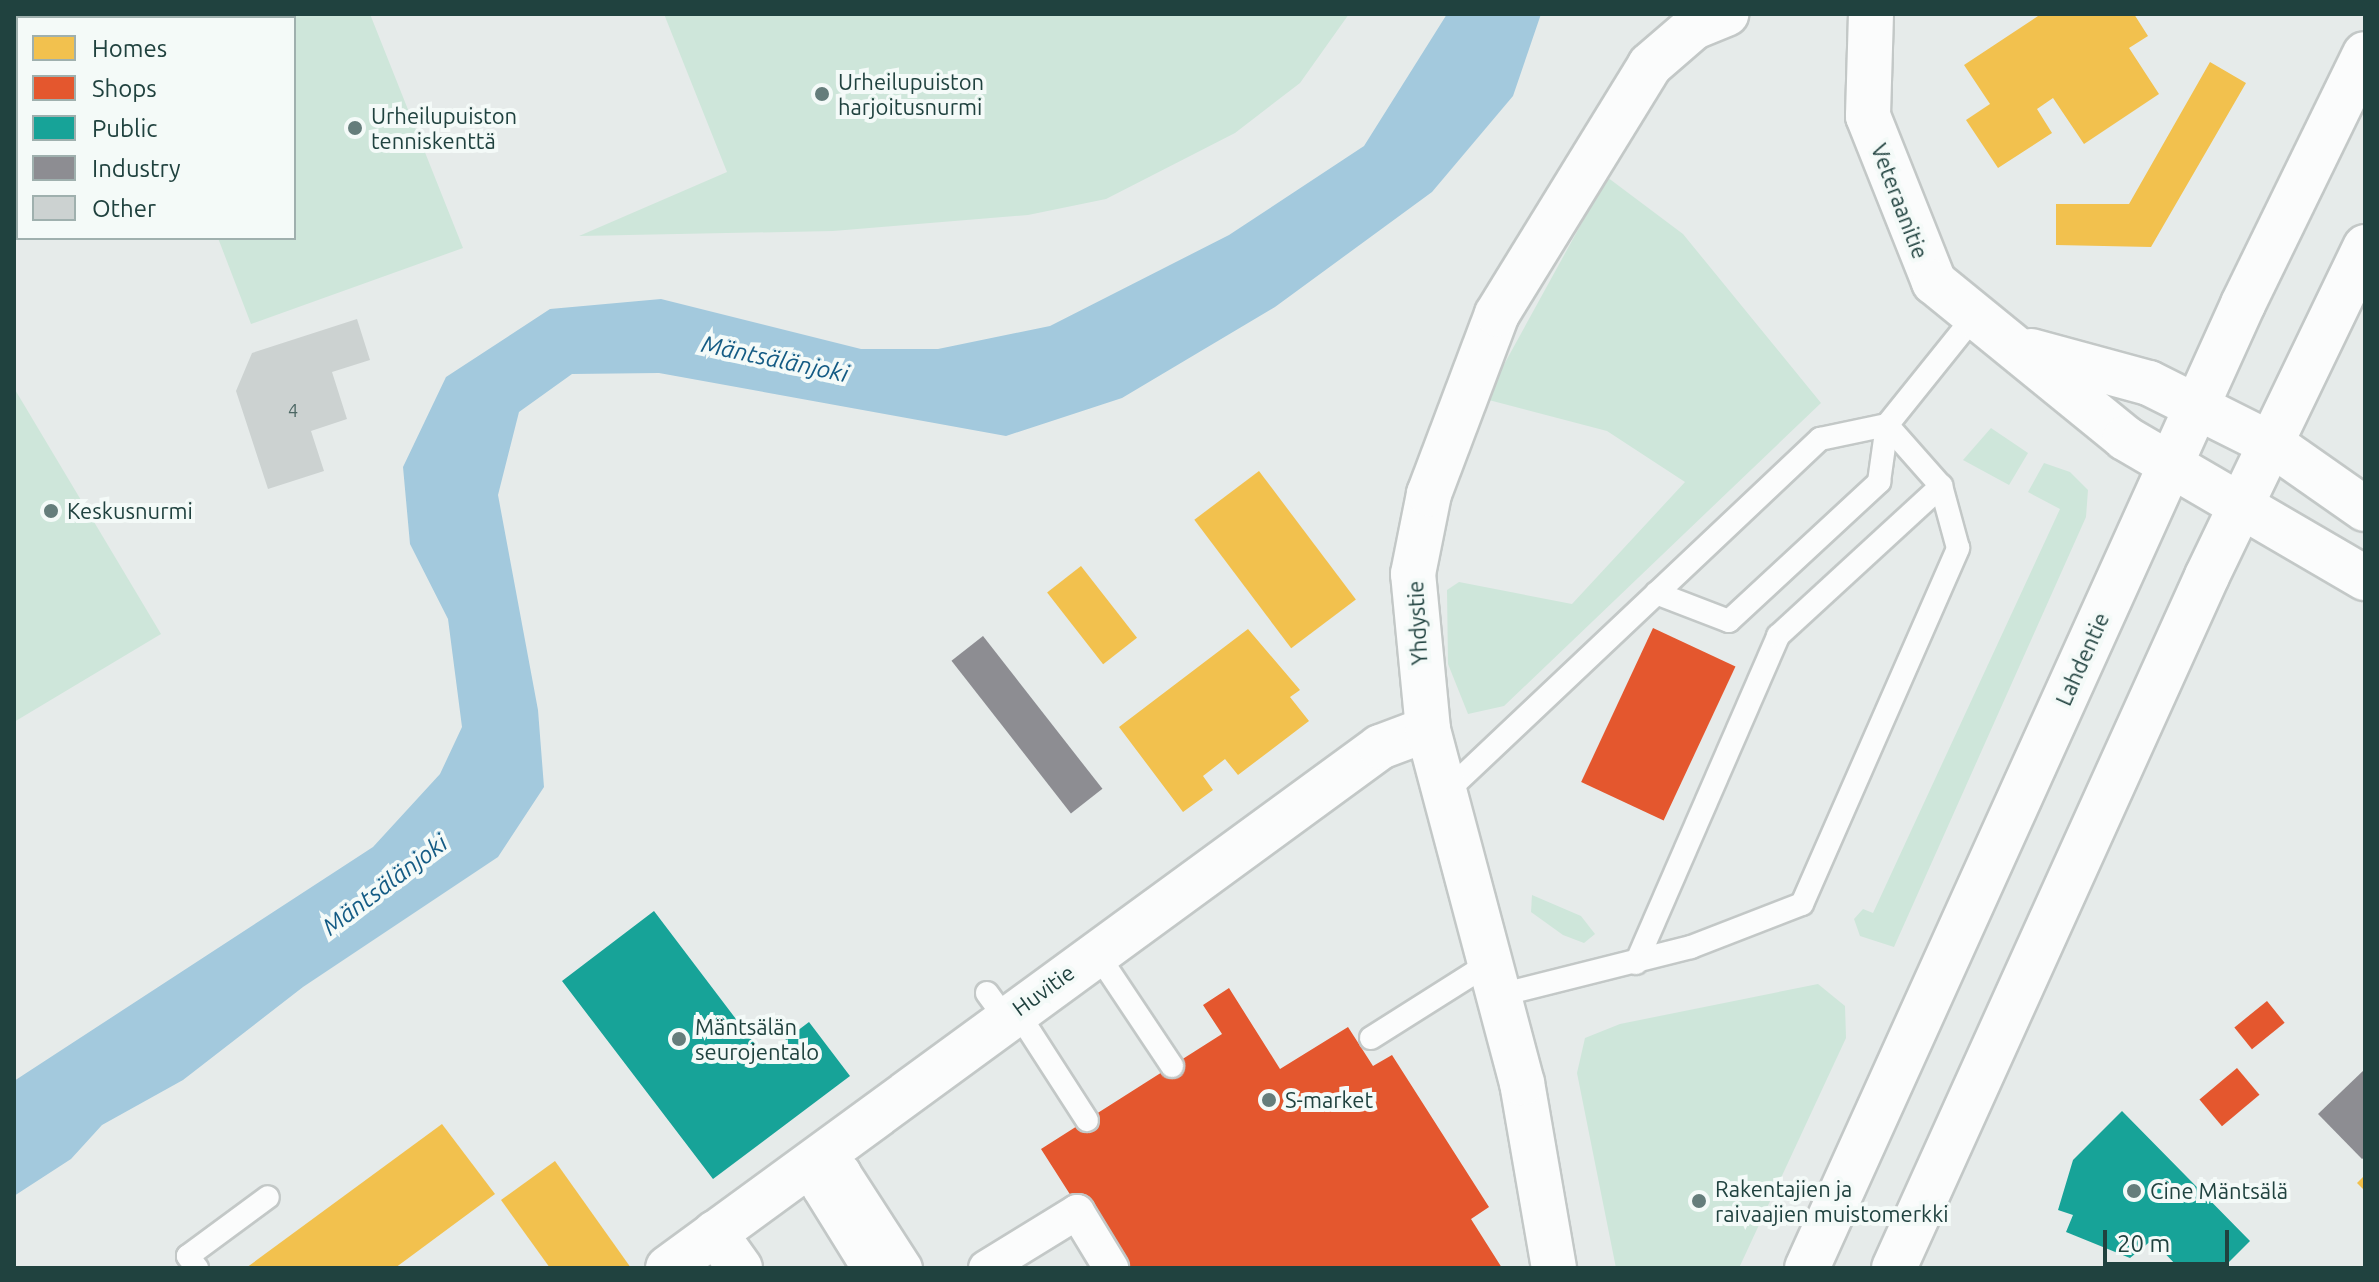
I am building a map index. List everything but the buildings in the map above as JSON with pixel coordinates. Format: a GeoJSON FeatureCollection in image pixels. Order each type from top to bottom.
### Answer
{"type":"FeatureCollection","features":[{"type":"Feature","properties":{"kind":"main road","name":"Yhdystie"},"geometry":{"type":"LineString","coordinates":[[1554,1268],[1496,978],[1428,729],[1413,574],[1429,494],[1497,314],[1650,65],[1694,27],[1727,14]]}},
{"type":"Feature","properties":{"kind":"main road","name":"Veteraanitie"},"geometry":{"type":"LineString","coordinates":[[1871,14],[1868,116],[1913,242],[1934,282],[1973,318],[2017,347],[2125,438],[2365,578]]}},
{"type":"Feature","properties":{"kind":"main road","name":"Lahdentie"},"geometry":{"type":"LineString","coordinates":[[1807,1268],[2197,407],[2365,54]]}},
{"type":"Feature","properties":{"kind":"main road"},"geometry":{"type":"LineString","coordinates":[[1894,1268],[2365,247]]}},
{"type":"Feature","properties":{"kind":"main road","name":"Veteraanitie"},"geometry":{"type":"LineString","coordinates":[[2017,347],[2149,383],[2275,446],[2365,509]]}},
{"type":"Feature","properties":{"kind":"main road","name":"Huvitie"},"geometry":{"type":"LineString","coordinates":[[668,1268],[1003,1007],[1096,952],[1380,747],[1428,729]]}},
{"type":"Feature","properties":{"kind":"main road"},"geometry":{"type":"LineString","coordinates":[[715,1233],[740,1268]]}},
{"type":"Feature","properties":{"kind":"street"},"geometry":{"type":"LineString","coordinates":[[869,1268],[820,1189],[843,1172],[905,1268]]}},
{"type":"Feature","properties":{"kind":"street"},"geometry":{"type":"LineString","coordinates":[[986,1268],[1077,1212],[1111,1268]]}},
{"type":"Feature","properties":{"kind":"lane"},"geometry":{"type":"LineString","coordinates":[[1656,593],[1729,621],[1879,482],[1887,425],[1973,318]]}},
{"type":"Feature","properties":{"kind":"lane"},"geometry":{"type":"LineString","coordinates":[[1371,1038],[1496,978],[1636,963],[1802,904],[1958,548],[1941,486],[1887,425]]}},
{"type":"Feature","properties":{"kind":"lane"},"geometry":{"type":"LineString","coordinates":[[1445,793],[1820,439],[1887,425]]}},
{"type":"Feature","properties":{"kind":"lane"},"geometry":{"type":"LineString","coordinates":[[1636,963],[1778,636],[1941,486]]}},
{"type":"Feature","properties":{"kind":"lane"},"geometry":{"type":"LineString","coordinates":[[1096,952],[1172,1066]]}},
{"type":"Feature","properties":{"kind":"lane"},"geometry":{"type":"LineString","coordinates":[[1003,1007],[1087,1120]]}},
{"type":"Feature","properties":{"kind":"lane"},"geometry":{"type":"LineString","coordinates":[[197,1268],[188,1256],[268,1197]]}},
{"type":"Feature","properties":{"kind":"green space","name":"Urheilupuiston tenniskenttä"},"geometry":{"type":"Polygon","coordinates":[[[132,14],[370,14],[463,248],[251,324],[219,240],[296,240],[296,16],[132,14]]]}},
{"type":"Feature","properties":{"kind":"green space"},"geometry":{"type":"Polygon","coordinates":[[[664,14],[1349,14],[1300,83],[1235,133],[1106,199],[1028,215],[833,231],[579,236],[727,172],[664,14]]]}},
{"type":"Feature","properties":{"kind":"green space"},"geometry":{"type":"Polygon","coordinates":[[[1607,177],[1683,234],[1821,403],[1504,706],[1468,714],[1448,664],[1447,590],[1459,582],[1572,604],[1685,482],[1607,431],[1485,399],[1607,177]]]}},
{"type":"Feature","properties":{"kind":"green space","name":"Keskusnurmi"},"geometry":{"type":"Polygon","coordinates":[[[14,388],[161,634],[14,722],[14,388]]]}},
{"type":"Feature","properties":{"kind":"green space"},"geometry":{"type":"Polygon","coordinates":[[[1991,428],[2028,453],[2009,485],[1963,460],[1991,428]]]}},
{"type":"Feature","properties":{"kind":"green space"},"geometry":{"type":"Polygon","coordinates":[[[2044,463],[2070,472],[2088,490],[2086,517],[1894,947],[1860,936],[1854,919],[1863,909],[1873,913],[2060,509],[2028,492],[2044,463]]]}},
{"type":"Feature","properties":{"kind":"green space"},"geometry":{"type":"Polygon","coordinates":[[[1532,895],[1581,916],[1595,934],[1584,943],[1563,935],[1531,912],[1532,895]]]}},
{"type":"Feature","properties":{"kind":"green space"},"geometry":{"type":"Polygon","coordinates":[[[1818,984],[1845,1006],[1846,1038],[1739,1268],[1616,1268],[1577,1073],[1585,1038],[1620,1024],[1818,984]]]}},
{"type":"Feature","properties":{"kind":"water","name":"Mäntsälänjoki"},"geometry":{"type":"Polygon","coordinates":[[[1447,14],[1541,14],[1513,96],[1432,192],[1275,307],[1122,398],[1006,436],[659,373],[572,374],[519,412],[498,495],[538,710],[544,787],[498,857],[303,987],[183,1080],[102,1125],[71,1159],[14,1196],[14,1081],[373,847],[440,774],[462,727],[448,619],[410,544],[403,467],[446,377],[550,309],[661,299],[861,349],[938,349],[1050,326],[1229,235],[1364,146],[1447,14]]]}},
{"type":"Feature","properties":{"kind":"place","name":"Urheilupuiston harjoitusnurmi"},"geometry":{"type":"Point","coordinates":[822,94]}},
{"type":"Feature","properties":{"kind":"place","name":"Urheilupuiston tenniskenttä"},"geometry":{"type":"Point","coordinates":[355,128]}},
{"type":"Feature","properties":{"kind":"place","name":"Keskusnurmi"},"geometry":{"type":"Point","coordinates":[51,511]}},
{"type":"Feature","properties":{"kind":"place","name":"Mäntsälän seurojentalo"},"geometry":{"type":"Point","coordinates":[679,1039]}},
{"type":"Feature","properties":{"kind":"place","name":"S-market"},"geometry":{"type":"Point","coordinates":[1269,1100]}},
{"type":"Feature","properties":{"kind":"place","name":"Cine Mäntsälä"},"geometry":{"type":"Point","coordinates":[2134,1191]}},
{"type":"Feature","properties":{"kind":"place","name":"Rakentajien ja raivaajien muistomerkki"},"geometry":{"type":"Point","coordinates":[1699,1201]}}]}
